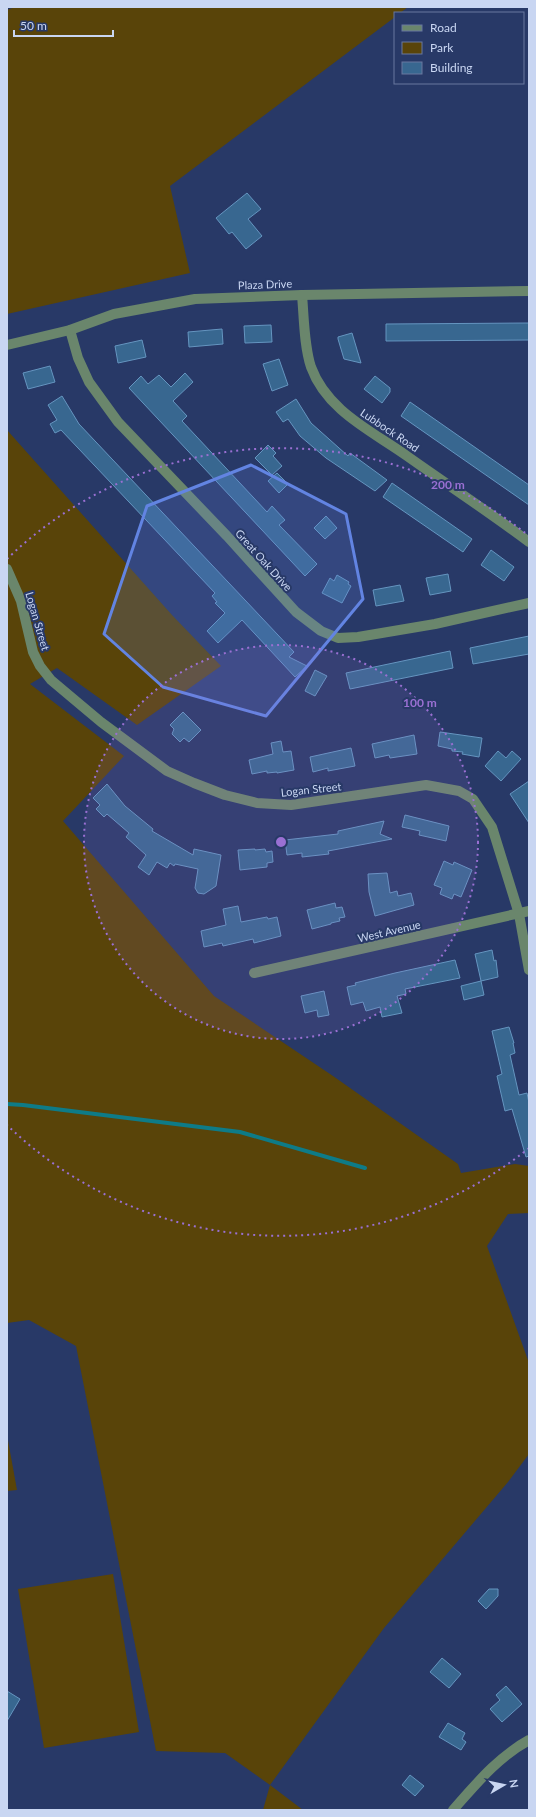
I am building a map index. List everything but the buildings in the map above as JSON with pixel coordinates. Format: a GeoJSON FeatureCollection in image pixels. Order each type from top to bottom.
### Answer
{"type":"FeatureCollection","features":[{"type":"Feature","properties":{"kind":"street","name":"Plaza Drive"},"geometry":{"type":"LineString","coordinates":[[7,345],[70,330],[114,314],[195,299],[302,295],[529,291]]}},
{"type":"Feature","properties":{"kind":"street","name":"Lubbock Road"},"geometry":{"type":"LineString","coordinates":[[302,295],[310,363],[320,384],[330,399],[365,429],[393,446],[529,542]]}},
{"type":"Feature","properties":{"kind":"street","name":"Great Oak Drive"},"geometry":{"type":"LineString","coordinates":[[70,330],[78,358],[89,382],[118,422],[227,536],[296,612],[321,631],[338,638],[358,637],[435,624],[529,602]]}},
{"type":"Feature","properties":{"kind":"street","name":"Logan Street"},"geometry":{"type":"LineString","coordinates":[[7,569],[21,601],[30,632],[33,652],[47,676],[101,722],[167,771],[225,795],[257,803],[291,805],[416,785],[450,789],[467,794],[478,805],[492,827],[519,914],[529,970]]}},
{"type":"Feature","properties":{"kind":"street","name":"West Avenue"},"geometry":{"type":"LineString","coordinates":[[254,973],[529,911]]}},
{"type":"Feature","properties":{"kind":"street"},"geometry":{"type":"LineString","coordinates":[[453,1810],[492,1767],[529,1740]]}},
{"type":"Feature","properties":{"kind":"highlighted area"},"geometry":{"type":"Polygon","coordinates":[[[251,465],[346,514],[363,599],[266,716],[163,687],[104,634],[147,506],[251,465]]]}},
{"type":"Feature","properties":{"kind":"green space"},"geometry":{"type":"Polygon","coordinates":[[[15,7],[408,7],[401,12],[394,12],[394,18],[170,186],[190,273],[7,314],[7,10],[15,7]]]}},
{"type":"Feature","properties":{"kind":"green space"},"geometry":{"type":"Polygon","coordinates":[[[7,430],[172,615],[221,666],[137,725],[57,668],[30,684],[124,756],[63,821],[214,996],[333,1076],[458,1164],[461,1173],[515,1164],[529,1166],[529,1213],[508,1214],[487,1246],[529,1363],[529,1454],[508,1482],[384,1628],[270,1785],[225,1753],[156,1751],[76,1346],[29,1320],[7,1323],[7,430]]]}},
{"type":"Feature","properties":{"kind":"green space"},"geometry":{"type":"Polygon","coordinates":[[[7,1435],[17,1490],[7,1491],[7,1435]]]}},
{"type":"Feature","properties":{"kind":"green space"},"geometry":{"type":"Polygon","coordinates":[[[113,1574],[139,1732],[44,1748],[18,1589],[113,1574]]]}},
{"type":"Feature","properties":{"kind":"green space"},"geometry":{"type":"Polygon","coordinates":[[[270,1785],[303,1810],[263,1810],[270,1785]]]}},
{"type":"Feature","properties":{"kind":"waterway"},"geometry":{"type":"LineString","coordinates":[[7,1104],[240,1132],[365,1168]]}}]}
